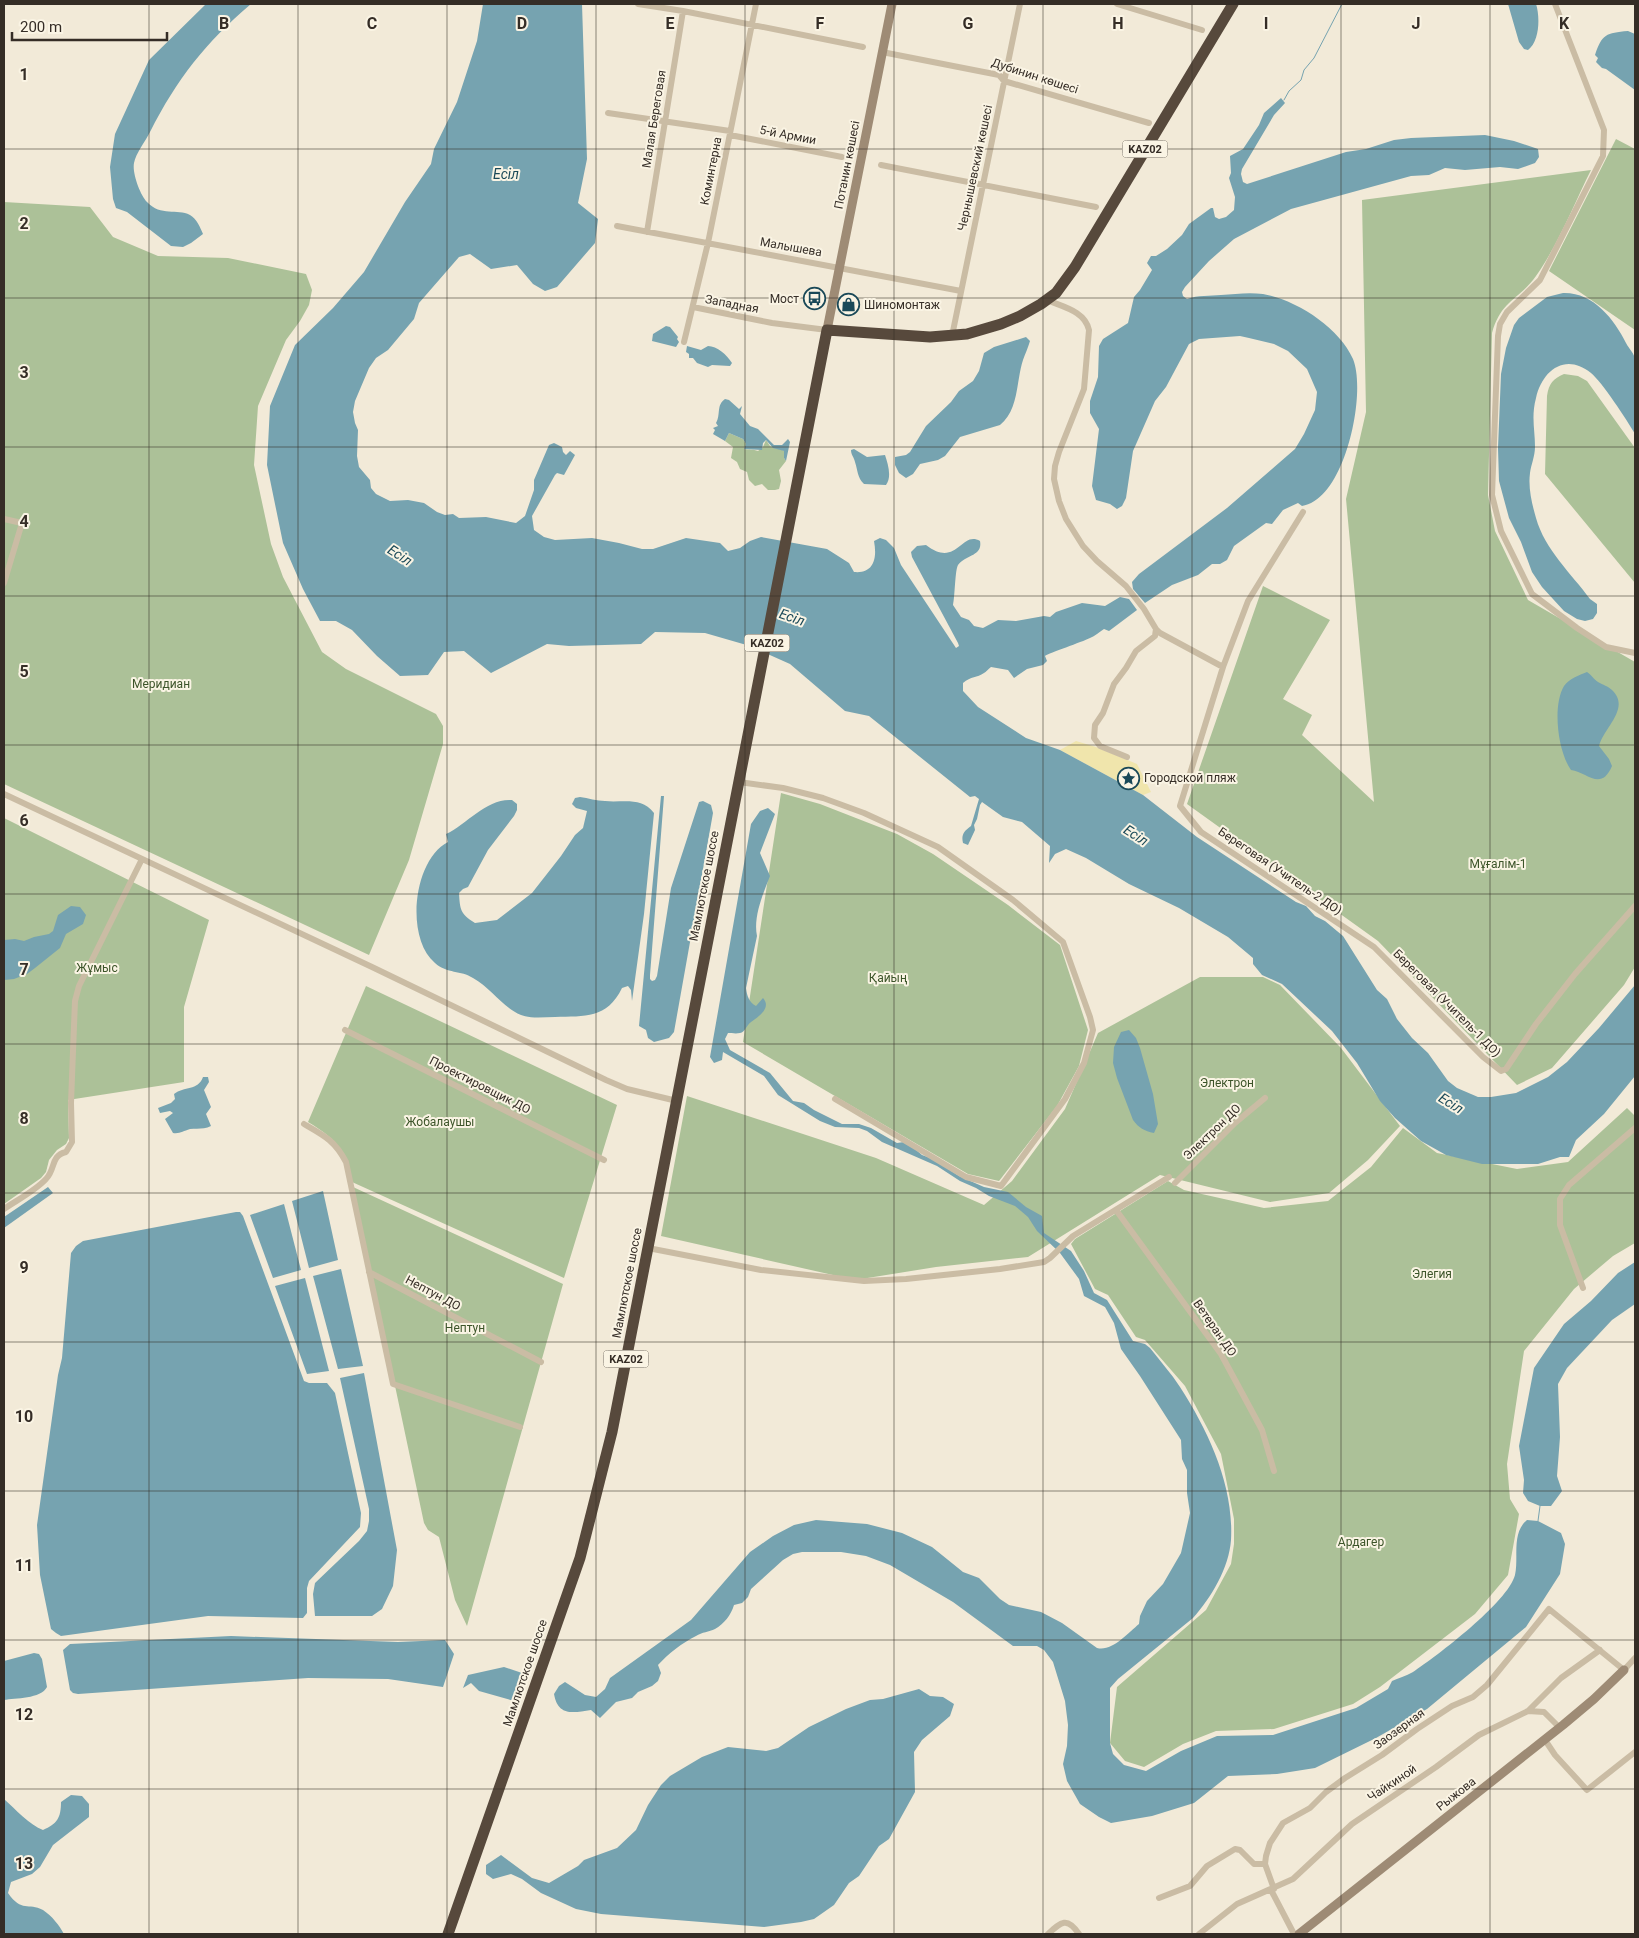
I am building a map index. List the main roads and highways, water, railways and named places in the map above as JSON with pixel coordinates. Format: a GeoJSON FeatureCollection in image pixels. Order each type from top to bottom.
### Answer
{"type":"FeatureCollection","features":[{"type":"Feature","properties":{"kind":"highway","name":"Мамлютское шоссе"},"geometry":{"type":"LineString","coordinates":[[448,1934],[580,1558],[612,1432],[827,330],[930,337],[952,336],[1001,324],[1020,316],[1051,296],[1075,267],[1232,4]]}},
{"type":"Feature","properties":{"kind":"water"},"geometry":{"type":"Polygon","coordinates":[[[206,4],[251,4],[220,33],[193,63],[160,113],[134,163],[137,184],[152,207],[163,211],[180,212],[190,215],[201,229],[203,234],[191,243],[183,247],[171,246],[127,212],[116,208],[113,199],[110,167],[115,134],[149,60],[206,4]]]}},
{"type":"Feature","properties":{"kind":"water","name":"Есіл"},"geometry":{"type":"Polygon","coordinates":[[[483,4],[582,4],[587,159],[578,203],[598,219],[595,243],[557,287],[545,291],[533,284],[517,265],[491,269],[470,254],[459,257],[419,303],[414,319],[388,350],[376,358],[369,368],[355,401],[353,412],[358,430],[357,456],[359,467],[370,480],[371,488],[376,494],[390,501],[408,500],[424,503],[437,512],[445,515],[453,514],[459,518],[486,517],[516,523],[525,516],[534,490],[534,480],[549,445],[554,443],[562,447],[566,455],[570,451],[575,455],[564,475],[557,473],[555,475],[532,516],[534,530],[544,537],[555,540],[592,538],[642,549],[653,549],[686,538],[720,543],[728,551],[740,548],[750,541],[761,537],[827,549],[849,563],[854,572],[861,572],[873,563],[875,558],[874,541],[880,538],[886,540],[894,548],[901,565],[956,648],[959,646],[958,643],[912,557],[911,552],[917,546],[926,545],[936,551],[945,553],[952,551],[968,540],[980,541],[979,550],[958,565],[953,605],[961,617],[969,620],[974,626],[983,628],[998,620],[1016,621],[1044,616],[1050,617],[1056,612],[1082,603],[1105,606],[1120,597],[1129,599],[1137,610],[1109,631],[1104,629],[1090,638],[1045,656],[1047,661],[1043,665],[1027,669],[1014,678],[1008,670],[991,667],[985,673],[963,683],[963,691],[978,707],[1026,738],[1060,750],[1143,795],[1197,837],[1296,902],[1306,906],[1315,916],[1325,921],[1343,936],[1377,990],[1387,999],[1397,1019],[1412,1038],[1428,1053],[1448,1081],[1457,1088],[1478,1097],[1491,1097],[1516,1093],[1548,1077],[1567,1062],[1635,985],[1635,1076],[1604,1114],[1576,1140],[1569,1157],[1560,1157],[1538,1164],[1482,1164],[1446,1155],[1421,1141],[1395,1118],[1380,1101],[1357,1063],[1332,1031],[1282,984],[1262,975],[1253,964],[1253,958],[1228,937],[1179,908],[1129,884],[1086,858],[1066,849],[1055,854],[1049,863],[1050,846],[1022,822],[1003,817],[982,802],[974,825],[975,830],[968,845],[963,843],[963,835],[971,826],[979,799],[975,796],[970,797],[869,716],[845,711],[790,664],[750,646],[705,633],[655,632],[641,644],[569,646],[547,644],[491,673],[464,651],[444,652],[428,675],[400,676],[352,630],[336,621],[320,621],[303,589],[283,543],[267,465],[270,406],[295,345],[333,308],[364,272],[405,202],[431,164],[434,149],[457,102],[477,41],[483,4]]]}},
{"type":"Feature","properties":{"kind":"water"},"geometry":{"type":"Polygon","coordinates":[[[1508,4],[1536,4],[1538,15],[1537,35],[1528,50],[1524,49],[1519,42],[1508,4]]]}},
{"type":"Feature","properties":{"kind":"water"},"geometry":{"type":"Polygon","coordinates":[[[1628,31],[1635,34],[1635,90],[1602,68],[1596,62],[1598,58],[1595,55],[1600,43],[1606,36],[1628,31]]]}},
{"type":"Feature","properties":{"kind":"water"},"geometry":{"type":"Polygon","coordinates":[[[1281,98],[1285,103],[1274,115],[1242,169],[1243,182],[1247,184],[1346,152],[1366,149],[1394,140],[1411,138],[1485,135],[1514,141],[1538,149],[1539,157],[1535,163],[1518,169],[1500,167],[1465,170],[1445,168],[1429,175],[1411,176],[1291,209],[1234,239],[1209,261],[1185,287],[1182,292],[1183,296],[1187,299],[1200,296],[1247,293],[1276,297],[1302,309],[1327,326],[1338,336],[1353,359],[1357,375],[1354,419],[1349,443],[1341,466],[1330,485],[1317,499],[1302,506],[1298,503],[1283,510],[1272,524],[1266,523],[1234,546],[1227,560],[1220,564],[1212,564],[1198,575],[1172,585],[1145,603],[1133,589],[1132,582],[1139,574],[1227,508],[1295,449],[1315,410],[1317,392],[1307,369],[1288,351],[1274,344],[1240,336],[1199,339],[1189,344],[1166,387],[1155,401],[1133,451],[1126,498],[1122,506],[1117,509],[1110,504],[1096,500],[1092,486],[1099,429],[1090,413],[1090,401],[1098,377],[1099,346],[1103,339],[1128,323],[1134,297],[1152,270],[1147,263],[1151,256],[1156,256],[1167,249],[1182,235],[1189,224],[1211,208],[1213,208],[1215,217],[1219,219],[1226,217],[1234,210],[1235,197],[1229,178],[1231,173],[1230,156],[1243,149],[1259,125],[1264,113],[1281,98]]]}},
{"type":"Feature","properties":{"kind":"water"},"geometry":{"type":"Polygon","coordinates":[[[1563,293],[1584,297],[1609,316],[1633,354],[1636,369],[1635,434],[1596,378],[1581,367],[1572,364],[1556,368],[1549,373],[1539,388],[1535,405],[1533,417],[1535,450],[1530,479],[1533,507],[1540,530],[1552,551],[1590,599],[1597,604],[1597,613],[1593,619],[1585,621],[1577,619],[1564,611],[1542,587],[1532,572],[1521,542],[1509,518],[1499,481],[1498,448],[1501,374],[1506,348],[1514,325],[1519,318],[1547,297],[1563,293]]]}},
{"type":"Feature","properties":{"kind":"water"},"geometry":{"type":"Polygon","coordinates":[[[666,326],[670,327],[678,337],[679,342],[676,347],[652,341],[653,334],[666,326]]]}},
{"type":"Feature","properties":{"kind":"water"},"geometry":{"type":"Polygon","coordinates":[[[1026,337],[1030,341],[1023,360],[1014,403],[1006,419],[1000,425],[960,437],[945,456],[938,460],[920,464],[913,474],[906,478],[899,473],[895,465],[895,457],[906,455],[910,452],[926,426],[951,402],[959,391],[973,381],[979,371],[984,353],[994,347],[1026,337]]]}},
{"type":"Feature","properties":{"kind":"water"},"geometry":{"type":"Polygon","coordinates":[[[687,346],[701,350],[708,346],[718,349],[732,363],[730,366],[712,365],[708,367],[697,363],[693,358],[689,358],[689,354],[686,352],[687,346]]]}},
{"type":"Feature","properties":{"kind":"water"},"geometry":{"type":"Polygon","coordinates":[[[725,399],[729,400],[739,409],[742,406],[740,414],[750,426],[758,429],[774,445],[782,445],[788,439],[790,442],[786,461],[784,451],[773,448],[766,440],[763,443],[762,450],[744,449],[746,444],[743,439],[729,433],[725,441],[713,434],[715,430],[713,428],[718,426],[716,423],[720,404],[725,399]]]}},
{"type":"Feature","properties":{"kind":"water"},"geometry":{"type":"Polygon","coordinates":[[[854,449],[867,457],[885,455],[889,474],[886,485],[864,484],[859,476],[851,453],[851,450],[854,449]]]}},
{"type":"Feature","properties":{"kind":"water"},"geometry":{"type":"Polygon","coordinates":[[[1587,672],[1596,681],[1612,690],[1619,704],[1615,718],[1599,746],[1612,766],[1608,774],[1598,779],[1593,779],[1571,770],[1566,762],[1558,729],[1558,705],[1564,686],[1571,679],[1587,672]]]}},
{"type":"Feature","properties":{"kind":"water"},"geometry":{"type":"Polygon","coordinates":[[[661,796],[664,796],[650,975],[652,981],[657,976],[671,888],[699,802],[703,801],[711,805],[713,813],[674,1032],[669,1038],[654,1042],[648,1038],[646,1030],[639,1026],[661,796]]]}},
{"type":"Feature","properties":{"kind":"water"},"geometry":{"type":"Polygon","coordinates":[[[580,797],[602,801],[638,802],[654,813],[644,914],[632,1001],[631,990],[628,986],[622,988],[616,998],[602,1011],[594,1014],[538,1018],[521,1015],[514,1012],[473,978],[435,963],[426,951],[419,936],[417,900],[421,882],[427,865],[436,851],[448,842],[446,834],[486,807],[503,800],[512,800],[517,804],[514,816],[488,850],[468,887],[459,893],[462,911],[470,920],[475,923],[497,920],[532,893],[575,835],[583,828],[587,811],[576,808],[572,804],[575,798],[580,797]]]}},
{"type":"Feature","properties":{"kind":"water"},"geometry":{"type":"Polygon","coordinates":[[[768,808],[775,814],[760,853],[770,876],[756,921],[757,936],[746,988],[752,1003],[756,1006],[763,998],[766,1005],[763,1012],[742,1032],[728,1033],[725,1039],[730,1050],[770,1073],[793,1101],[804,1103],[842,1124],[859,1124],[871,1128],[897,1143],[904,1142],[909,1144],[922,1155],[933,1159],[959,1176],[984,1187],[1008,1192],[1026,1207],[1042,1216],[1044,1233],[1071,1251],[1084,1271],[1094,1293],[1107,1300],[1133,1341],[1145,1344],[1150,1348],[1177,1382],[1201,1422],[1218,1460],[1224,1480],[1231,1520],[1230,1551],[1227,1561],[1218,1582],[1193,1618],[1118,1679],[1110,1688],[1110,1743],[1113,1754],[1124,1765],[1146,1771],[1181,1751],[1217,1736],[1273,1735],[1356,1708],[1388,1689],[1392,1681],[1413,1672],[1438,1654],[1470,1628],[1499,1599],[1510,1586],[1515,1575],[1517,1539],[1522,1525],[1527,1520],[1538,1521],[1561,1533],[1565,1544],[1560,1574],[1526,1627],[1427,1709],[1376,1738],[1315,1768],[1277,1774],[1228,1776],[1194,1803],[1152,1816],[1111,1823],[1080,1804],[1067,1781],[1063,1764],[1067,1746],[1068,1725],[1065,1701],[1053,1662],[1044,1650],[1037,1646],[1013,1646],[953,1602],[890,1565],[866,1556],[841,1552],[802,1552],[793,1554],[783,1560],[751,1589],[748,1597],[742,1603],[734,1605],[729,1616],[721,1625],[686,1642],[662,1661],[658,1665],[661,1673],[658,1681],[638,1692],[632,1698],[616,1702],[600,1718],[591,1710],[572,1712],[562,1710],[559,1706],[554,1694],[559,1686],[565,1682],[585,1695],[596,1697],[605,1689],[610,1678],[691,1620],[750,1552],[773,1536],[794,1525],[816,1520],[867,1524],[902,1533],[932,1547],[963,1572],[979,1578],[1000,1599],[1009,1605],[1041,1612],[1062,1623],[1097,1648],[1114,1645],[1139,1624],[1140,1616],[1147,1601],[1163,1584],[1181,1553],[1190,1513],[1187,1493],[1187,1470],[1182,1459],[1181,1440],[1121,1349],[1114,1323],[1105,1307],[1084,1296],[1079,1279],[1060,1253],[1037,1231],[1028,1217],[1015,1206],[989,1196],[937,1166],[882,1142],[867,1131],[859,1128],[835,1127],[820,1121],[778,1095],[764,1076],[723,1052],[722,1060],[714,1063],[710,1057],[751,824],[760,811],[768,808]]]}},
{"type":"Feature","properties":{"kind":"water"},"geometry":{"type":"Polygon","coordinates":[[[71,906],[80,907],[86,915],[83,924],[66,934],[60,948],[27,974],[14,979],[4,980],[4,940],[15,939],[24,941],[49,934],[53,931],[58,915],[71,906]]]}},
{"type":"Feature","properties":{"kind":"water"},"geometry":{"type":"Polygon","coordinates":[[[1129,1030],[1136,1038],[1140,1048],[1153,1094],[1158,1124],[1154,1133],[1142,1129],[1133,1120],[1113,1063],[1114,1047],[1121,1032],[1129,1030]]]}},
{"type":"Feature","properties":{"kind":"water"},"geometry":{"type":"Polygon","coordinates":[[[203,1077],[208,1077],[209,1082],[204,1090],[211,1107],[206,1114],[211,1126],[173,1133],[165,1119],[173,1113],[170,1111],[160,1113],[158,1108],[171,1103],[175,1099],[174,1094],[198,1084],[203,1077]]]}},
{"type":"Feature","properties":{"kind":"water"},"geometry":{"type":"Polygon","coordinates":[[[48,1187],[53,1193],[4,1228],[4,1217],[48,1187]]]}},
{"type":"Feature","properties":{"kind":"water"},"geometry":{"type":"Polygon","coordinates":[[[323,1191],[338,1260],[309,1268],[292,1201],[323,1191]]]}},
{"type":"Feature","properties":{"kind":"water"},"geometry":{"type":"Polygon","coordinates":[[[284,1204],[301,1270],[273,1278],[250,1215],[284,1204]]]}},
{"type":"Feature","properties":{"kind":"water"},"geometry":{"type":"Polygon","coordinates":[[[240,1212],[243,1216],[304,1381],[309,1383],[327,1383],[335,1393],[361,1513],[360,1527],[309,1581],[307,1588],[307,1613],[303,1618],[208,1616],[61,1636],[51,1629],[40,1575],[37,1525],[62,1358],[71,1253],[83,1241],[240,1212]]]}},
{"type":"Feature","properties":{"kind":"water"},"geometry":{"type":"Polygon","coordinates":[[[1635,1262],[1635,1304],[1612,1320],[1567,1368],[1558,1384],[1560,1437],[1557,1476],[1562,1491],[1551,1506],[1540,1506],[1528,1501],[1523,1493],[1524,1480],[1519,1446],[1534,1368],[1564,1324],[1591,1301],[1618,1273],[1635,1262]]]}},
{"type":"Feature","properties":{"kind":"water"},"geometry":{"type":"Polygon","coordinates":[[[341,1269],[363,1366],[338,1369],[313,1276],[341,1269]]]}},
{"type":"Feature","properties":{"kind":"water"},"geometry":{"type":"Polygon","coordinates":[[[305,1278],[329,1371],[307,1374],[275,1286],[305,1278]]]}},
{"type":"Feature","properties":{"kind":"water"},"geometry":{"type":"Polygon","coordinates":[[[364,1373],[397,1550],[393,1586],[382,1609],[372,1616],[315,1616],[313,1594],[315,1583],[367,1531],[369,1509],[340,1378],[364,1373]]]}},
{"type":"Feature","properties":{"kind":"water"},"geometry":{"type":"Polygon","coordinates":[[[231,1636],[398,1642],[445,1640],[454,1654],[443,1687],[388,1679],[308,1678],[78,1694],[70,1690],[63,1650],[70,1644],[231,1636]]]}},
{"type":"Feature","properties":{"kind":"water"},"geometry":{"type":"Polygon","coordinates":[[[34,1653],[39,1654],[42,1659],[47,1687],[44,1691],[34,1696],[4,1700],[4,1661],[34,1653]]]}},
{"type":"Feature","properties":{"kind":"water"},"geometry":{"type":"Polygon","coordinates":[[[504,1667],[525,1674],[521,1696],[514,1701],[479,1691],[471,1683],[463,1688],[468,1675],[504,1667]]]}},
{"type":"Feature","properties":{"kind":"water"},"geometry":{"type":"Polygon","coordinates":[[[919,1689],[930,1696],[943,1697],[954,1704],[950,1716],[922,1740],[914,1752],[915,1792],[889,1839],[879,1846],[859,1876],[849,1883],[834,1905],[814,1919],[764,1927],[601,1914],[576,1909],[541,1893],[522,1879],[511,1874],[493,1879],[486,1874],[486,1865],[501,1855],[532,1878],[549,1883],[578,1866],[584,1860],[617,1848],[636,1830],[648,1805],[661,1785],[670,1776],[702,1757],[728,1747],[766,1751],[778,1748],[809,1727],[846,1709],[870,1700],[883,1699],[919,1689]]]}},
{"type":"Feature","properties":{"kind":"water"},"geometry":{"type":"Polygon","coordinates":[[[71,1795],[82,1796],[89,1804],[89,1817],[53,1845],[40,1867],[32,1874],[11,1882],[8,1893],[21,1905],[38,1908],[46,1912],[64,1934],[7,1934],[4,1932],[4,1799],[28,1821],[43,1830],[55,1823],[59,1816],[61,1802],[71,1795]]]}},
{"type":"Feature","properties":{"kind":"waterway"},"geometry":{"type":"LineString","coordinates":[[1284,100],[1289,91],[1301,80],[1304,70],[1314,58],[1342,4]]}},
{"type":"Feature","properties":{"kind":"waterway"},"geometry":{"type":"LineString","coordinates":[[1538,1521],[1540,1506]]}},
{"type":"Feature","properties":{"kind":"place","name":"Мост"},"geometry":{"type":"Point","coordinates":[815,299]}},
{"type":"Feature","properties":{"kind":"place","name":"Шиномонтаж"},"geometry":{"type":"Point","coordinates":[848,305]}},
{"type":"Feature","properties":{"kind":"place","name":"Городской пляж"},"geometry":{"type":"Point","coordinates":[1128,778]}},
{"type":"Feature","properties":{"kind":"park label","name":"Меридиан"},"geometry":{"type":"Point","coordinates":[161,684]}},
{"type":"Feature","properties":{"kind":"park label","name":"Мұғалім-1"},"geometry":{"type":"Point","coordinates":[1498,864]}},
{"type":"Feature","properties":{"kind":"park label","name":"Жұмыс"},"geometry":{"type":"Point","coordinates":[97,968]}},
{"type":"Feature","properties":{"kind":"park label","name":"Қайың"},"geometry":{"type":"Point","coordinates":[888,978]}},
{"type":"Feature","properties":{"kind":"park label","name":"Электрон"},"geometry":{"type":"Point","coordinates":[1227,1083]}},
{"type":"Feature","properties":{"kind":"park label","name":"Жобалаушы"},"geometry":{"type":"Point","coordinates":[440,1122]}},
{"type":"Feature","properties":{"kind":"park label","name":"Элегия"},"geometry":{"type":"Point","coordinates":[1432,1274]}},
{"type":"Feature","properties":{"kind":"park label","name":"Нептун"},"geometry":{"type":"Point","coordinates":[465,1328]}},
{"type":"Feature","properties":{"kind":"park label","name":"Ардагер"},"geometry":{"type":"Point","coordinates":[1361,1542]}}]}
